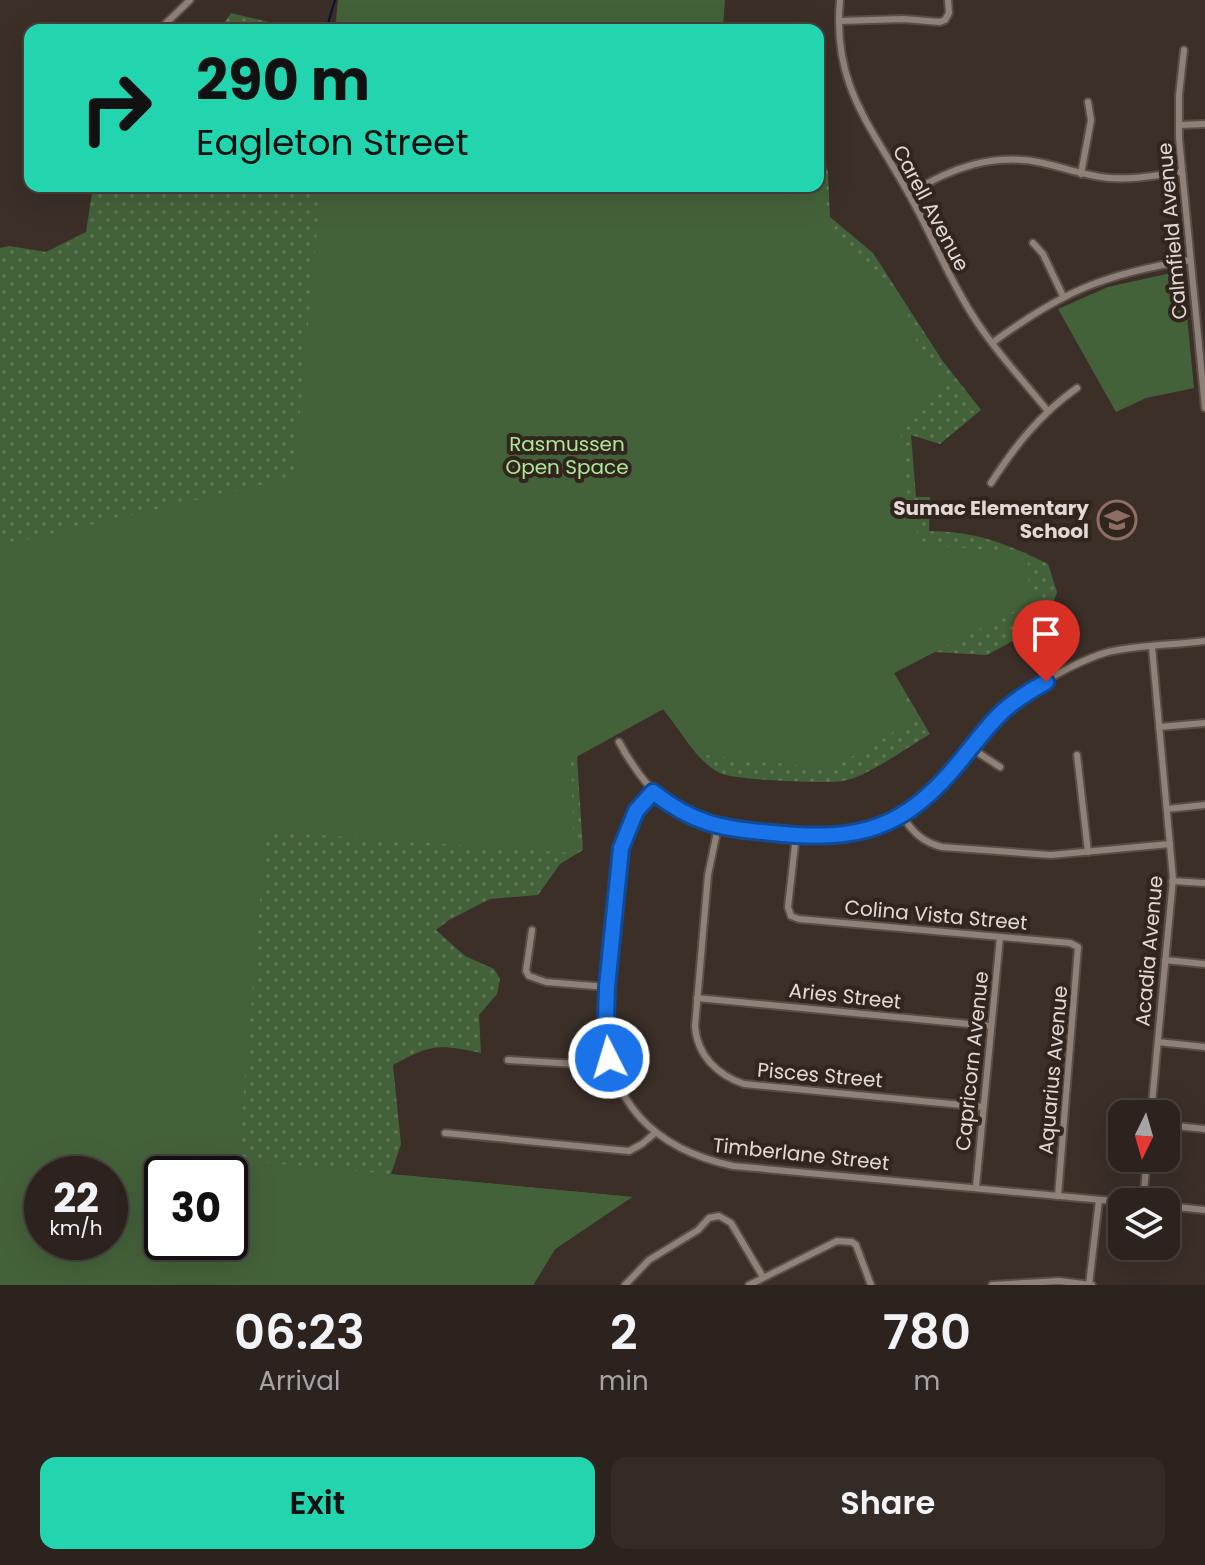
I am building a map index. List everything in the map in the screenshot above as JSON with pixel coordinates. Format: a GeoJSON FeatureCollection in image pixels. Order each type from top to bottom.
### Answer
{"type":"FeatureCollection","features":[{"type":"Feature","properties":{"kind":"street"},"geometry":{"type":"LineString","coordinates":[[165,24],[190,0]]}},
{"type":"Feature","properties":{"kind":"street","name":"Carell Avenue"},"geometry":{"type":"LineString","coordinates":[[840,0],[840,57],[856,105],[909,194],[952,281],[992,343],[1047,410]]}},
{"type":"Feature","properties":{"kind":"street"},"geometry":{"type":"LineString","coordinates":[[839,21],[903,19],[940,22],[949,13],[948,0]]}},
{"type":"Feature","properties":{"kind":"street","name":"Calmfield Avenue"},"geometry":{"type":"LineString","coordinates":[[1184,50],[1179,125],[1190,260],[1202,347],[1205,408]]}},
{"type":"Feature","properties":{"kind":"street"},"geometry":{"type":"LineString","coordinates":[[1081,174],[1091,120],[1088,102]]}},
{"type":"Feature","properties":{"kind":"street"},"geometry":{"type":"LineString","coordinates":[[1179,125],[1205,124]]}},
{"type":"Feature","properties":{"kind":"street"},"geometry":{"type":"LineString","coordinates":[[909,194],[941,175],[992,160],[1022,159],[1081,174],[1125,179],[1182,172]]}},
{"type":"Feature","properties":{"kind":"street"},"geometry":{"type":"LineString","coordinates":[[1033,243],[1043,254],[1063,296]]}},
{"type":"Feature","properties":{"kind":"street"},"geometry":{"type":"LineString","coordinates":[[992,343],[1063,296],[1118,274],[1190,260]]}},
{"type":"Feature","properties":{"kind":"street"},"geometry":{"type":"LineString","coordinates":[[991,483],[1015,446],[1047,410],[1077,388]]}},
{"type":"Feature","properties":{"kind":"street"},"geometry":{"type":"LineString","coordinates":[[619,742],[653,792],[670,805],[718,827],[796,836],[856,834],[902,816],[929,795],[971,748],[988,723],[1019,696],[1099,655],[1205,641]]}},
{"type":"Feature","properties":{"kind":"street","name":"Acadia Avenue"},"geometry":{"type":"LineString","coordinates":[[1152,647],[1172,881],[1152,1100]]}},
{"type":"Feature","properties":{"kind":"street"},"geometry":{"type":"LineString","coordinates":[[1159,727],[1205,723]]}},
{"type":"Feature","properties":{"kind":"street"},"geometry":{"type":"LineString","coordinates":[[971,748],[1000,767]]}},
{"type":"Feature","properties":{"kind":"street"},"geometry":{"type":"LineString","coordinates":[[1077,755],[1088,852]]}},
{"type":"Feature","properties":{"kind":"street","name":"Timberlane Street"},"geometry":{"type":"LineString","coordinates":[[653,792],[636,811],[621,848],[606,1019],[609,1058],[633,1109],[655,1133],[677,1148],[703,1159],[733,1166],[1108,1201]]}},
{"type":"Feature","properties":{"kind":"street"},"geometry":{"type":"LineString","coordinates":[[1167,809],[1205,805]]}},
{"type":"Feature","properties":{"kind":"street"},"geometry":{"type":"LineString","coordinates":[[902,816],[913,832],[928,844],[942,847],[1037,854],[1170,844]]}},
{"type":"Feature","properties":{"kind":"street","name":"Pisces Street"},"geometry":{"type":"LineString","coordinates":[[718,827],[708,875],[695,1026],[700,1049],[713,1067],[731,1080],[744,1084],[983,1107]]}},
{"type":"Feature","properties":{"kind":"street","name":"Colina Vista Street"},"geometry":{"type":"LineString","coordinates":[[796,836],[788,907],[791,916],[1070,943],[1078,947]]}},
{"type":"Feature","properties":{"kind":"street"},"geometry":{"type":"LineString","coordinates":[[1172,881],[1205,883]]}},
{"type":"Feature","properties":{"kind":"street"},"geometry":{"type":"LineString","coordinates":[[532,930],[526,971],[529,976],[546,982],[607,987]]}},
{"type":"Feature","properties":{"kind":"street","name":"Capricorn Avenue"},"geometry":{"type":"LineString","coordinates":[[976,1187],[1000,937]]}},
{"type":"Feature","properties":{"kind":"street","name":"Aquarius Avenue"},"geometry":{"type":"LineString","coordinates":[[1058,1196],[1078,947]]}},
{"type":"Feature","properties":{"kind":"street"},"geometry":{"type":"LineString","coordinates":[[1165,960],[1205,964]]}},
{"type":"Feature","properties":{"kind":"street","name":"Aries Street"},"geometry":{"type":"LineString","coordinates":[[697,998],[990,1026]]}},
{"type":"Feature","properties":{"kind":"street"},"geometry":{"type":"LineString","coordinates":[[1158,1042],[1205,1047]]}},
{"type":"Feature","properties":{"kind":"street"},"geometry":{"type":"LineString","coordinates":[[508,1060],[569,1064],[609,1058]]}},
{"type":"Feature","properties":{"kind":"street"},"geometry":{"type":"LineString","coordinates":[[1180,1126],[1205,1129]]}},
{"type":"Feature","properties":{"kind":"street"},"geometry":{"type":"LineString","coordinates":[[445,1133],[629,1151],[655,1133]]}},
{"type":"Feature","properties":{"kind":"street"},"geometry":{"type":"LineString","coordinates":[[992,1285],[1059,1281],[1090,1285],[1099,1200]]}},
{"type":"Feature","properties":{"kind":"street"},"geometry":{"type":"LineString","coordinates":[[1180,1207],[1205,1210]]}},
{"type":"Feature","properties":{"kind":"street"},"geometry":{"type":"LineString","coordinates":[[625,1285],[649,1260],[698,1230],[709,1218],[719,1216],[731,1223],[763,1277]]}},
{"type":"Feature","properties":{"kind":"street"},"geometry":{"type":"LineString","coordinates":[[749,1285],[844,1240],[856,1245],[871,1285]]}},
{"type":"Feature","properties":{"kind":"green space"},"geometry":{"type":"Polygon","coordinates":[[[338,0],[725,0],[723,24],[336,24],[338,0]]]}},
{"type":"Feature","properties":{"kind":"green space"},"geometry":{"type":"Polygon","coordinates":[[[231,13],[277,24],[223,24],[231,13]]]}},
{"type":"Feature","properties":{"kind":"green space","name":"Rasmussen Open Space"},"geometry":{"type":"Polygon","coordinates":[[[824,161],[828,172],[830,217],[873,253],[942,360],[981,410],[940,444],[911,435],[916,497],[930,497],[929,531],[991,540],[1048,564],[1057,592],[1047,622],[987,655],[934,652],[894,673],[930,734],[875,768],[843,781],[742,778],[720,773],[711,767],[695,752],[663,709],[577,756],[583,850],[560,864],[538,895],[490,899],[436,930],[465,956],[494,969],[500,979],[497,994],[479,1015],[481,1053],[436,1048],[393,1065],[401,1144],[391,1174],[632,1197],[555,1249],[533,1285],[0,1285],[0,248],[9,246],[46,252],[86,232],[92,192],[824,192],[824,161]]]}},
{"type":"Feature","properties":{"kind":"green space","name":"Rasmussen Open Space"},"geometry":{"type":"Polygon","coordinates":[[[320,192],[822,192],[833,227],[905,307],[923,360],[951,380],[901,434],[910,518],[924,545],[1027,553],[1030,603],[894,673],[912,721],[831,769],[697,754],[663,709],[571,760],[574,853],[266,831],[238,1156],[144,1156],[144,1260],[248,1260],[248,1161],[632,1197],[555,1249],[533,1285],[0,1285],[0,546],[294,477],[320,192]]]}},
{"type":"Feature","properties":{"kind":"green space"},"geometry":{"type":"Polygon","coordinates":[[[1180,271],[1183,275],[1194,388],[1146,398],[1116,412],[1058,309],[1108,287],[1180,271]]]}},
{"type":"Feature","properties":{"kind":"waterway"},"geometry":{"type":"LineString","coordinates":[[328,24],[335,0]]}},
{"type":"Feature","properties":{"kind":"place","name":"Sumac Elementary School"},"geometry":{"type":"Point","coordinates":[1117,520]}},
{"type":"Feature","properties":{"kind":"route"},"geometry":{"type":"LineString","coordinates":[[609,1058],[607,987],[621,848],[636,811],[653,792],[670,805],[718,827],[817,837],[856,834],[902,816],[922,801],[951,773],[1002,709],[1046,682]]}}]}
